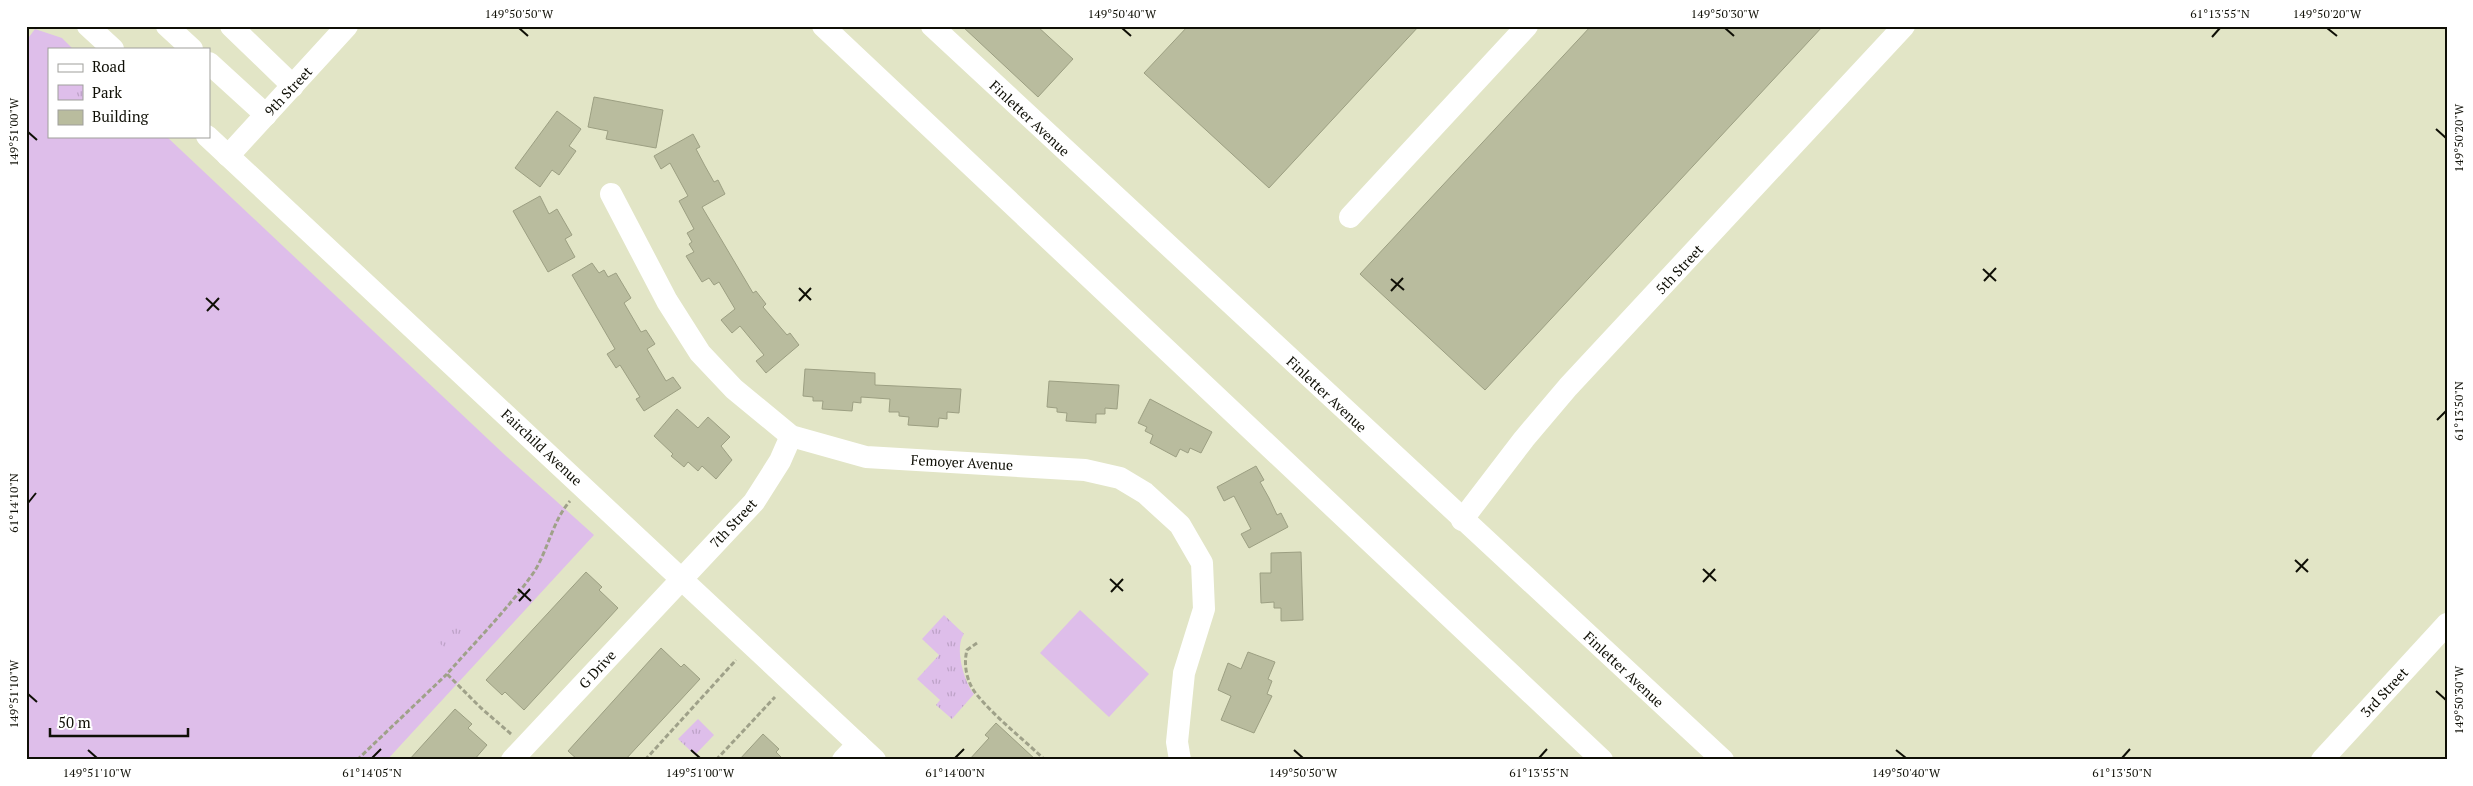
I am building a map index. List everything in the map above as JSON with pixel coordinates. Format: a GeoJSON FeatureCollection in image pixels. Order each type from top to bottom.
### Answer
{"type":"FeatureCollection","features":[{"type":"Feature","properties":{"kind":"street"},"geometry":{"type":"LineString","coordinates":[[88,26],[112,48]]}},
{"type":"Feature","properties":{"kind":"street"},"geometry":{"type":"LineString","coordinates":[[167,26],[191,48]]}},
{"type":"Feature","properties":{"kind":"street"},"geometry":{"type":"LineString","coordinates":[[231,26],[293,86]]}},
{"type":"Feature","properties":{"kind":"street","name":"9th Street"},"geometry":{"type":"LineString","coordinates":[[228,156],[348,26]]}},
{"type":"Feature","properties":{"kind":"street"},"geometry":{"type":"LineString","coordinates":[[824,26],[1602,760]]}},
{"type":"Feature","properties":{"kind":"street","name":"Finletter Avenue"},"geometry":{"type":"LineString","coordinates":[[932,26],[1462,520],[1723,760]]}},
{"type":"Feature","properties":{"kind":"street"},"geometry":{"type":"LineString","coordinates":[[1350,217],[1527,26]]}},
{"type":"Feature","properties":{"kind":"street","name":"5th Street"},"geometry":{"type":"LineString","coordinates":[[1462,520],[1524,439],[1568,387],[1904,26]]}},
{"type":"Feature","properties":{"kind":"street"},"geometry":{"type":"LineString","coordinates":[[210,64],[266,115]]}},
{"type":"Feature","properties":{"kind":"street","name":"Fairchild Avenue"},"geometry":{"type":"LineString","coordinates":[[209,138],[682,577],[850,752],[875,760]]}},
{"type":"Feature","properties":{"kind":"street","name":"Femoyer Avenue"},"geometry":{"type":"LineString","coordinates":[[611,194],[667,301],[700,353],[734,389],[791,436],[866,457],[1085,470],[1120,478],[1145,493],[1180,524],[1202,563],[1204,609],[1184,673],[1177,742],[1180,760]]}},
{"type":"Feature","properties":{"kind":"street","name":"7th Street"},"geometry":{"type":"LineString","coordinates":[[682,577],[754,502],[780,462],[791,436]]}},
{"type":"Feature","properties":{"kind":"street","name":"G Drive"},"geometry":{"type":"LineString","coordinates":[[518,753],[682,577]]}},
{"type":"Feature","properties":{"kind":"street","name":"3rd Street"},"geometry":{"type":"LineString","coordinates":[[2322,760],[2447,624]]}},
{"type":"Feature","properties":{"kind":"path"},"geometry":{"type":"LineString","coordinates":[[356,760],[448,674],[533,573],[549,545],[562,512],[583,486]]}},
{"type":"Feature","properties":{"kind":"path"},"geometry":{"type":"LineString","coordinates":[[977,644],[967,650],[964,660],[976,694],[1045,760]]}},
{"type":"Feature","properties":{"kind":"path"},"geometry":{"type":"LineString","coordinates":[[644,760],[737,661],[731,655]]}},
{"type":"Feature","properties":{"kind":"path"},"geometry":{"type":"LineString","coordinates":[[448,674],[518,753]]}},
{"type":"Feature","properties":{"kind":"path"},"geometry":{"type":"LineString","coordinates":[[716,760],[775,697]]}},
{"type":"Feature","properties":{"kind":"green space"},"geometry":{"type":"Polygon","coordinates":[[[35,29],[62,38],[72,48],[48,48],[48,138],[168,138],[506,456],[594,535],[387,760],[26,760],[26,41],[35,29]]]}},
{"type":"Feature","properties":{"kind":"green space"},"geometry":{"type":"Polygon","coordinates":[[[1080,610],[1149,674],[1109,717],[1040,653],[1080,610]]]}},
{"type":"Feature","properties":{"kind":"green space"},"geometry":{"type":"Polygon","coordinates":[[[944,615],[964,634],[961,640],[960,656],[964,673],[974,694],[952,719],[936,705],[940,700],[917,679],[939,655],[922,639],[944,615]]]}},
{"type":"Feature","properties":{"kind":"green space"},"geometry":{"type":"Polygon","coordinates":[[[452,620],[469,636],[451,654],[434,638],[452,620]]]}},
{"type":"Feature","properties":{"kind":"green space"},"geometry":{"type":"Polygon","coordinates":[[[698,719],[714,735],[695,755],[678,739],[698,719]]]}},
{"type":"Feature","properties":{"kind":"building"},"geometry":{"type":"Polygon","coordinates":[[[962,26],[1037,26],[1073,59],[1038,97],[962,26]]]}},
{"type":"Feature","properties":{"kind":"building"},"geometry":{"type":"Polygon","coordinates":[[[1188,26],[1419,26],[1269,188],[1144,73],[1188,26]]]}},
{"type":"Feature","properties":{"kind":"building"},"geometry":{"type":"Polygon","coordinates":[[[1591,26],[1823,26],[1485,390],[1360,274],[1591,26]]]}},
{"type":"Feature","properties":{"kind":"building"},"geometry":{"type":"Polygon","coordinates":[[[594,97],[663,110],[656,148],[606,139],[608,131],[588,127],[594,97]]]}},
{"type":"Feature","properties":{"kind":"building"},"geometry":{"type":"Polygon","coordinates":[[[557,111],[581,129],[569,146],[576,151],[559,175],[552,170],[540,187],[515,168],[557,111]]]}},
{"type":"Feature","properties":{"kind":"building"},"geometry":{"type":"Polygon","coordinates":[[[693,134],[700,147],[696,149],[705,166],[714,182],[718,180],[725,194],[702,207],[753,293],[756,291],[766,304],[763,307],[787,335],[790,333],[799,345],[766,373],[756,361],[764,355],[740,326],[732,333],[721,320],[735,309],[719,282],[714,285],[709,278],[702,282],[686,256],[694,252],[689,244],[692,242],[687,233],[694,229],[679,201],[688,196],[670,163],[661,169],[654,156],[693,134]]]}},
{"type":"Feature","properties":{"kind":"building"},"geometry":{"type":"Polygon","coordinates":[[[540,196],[549,214],[557,209],[572,235],[565,239],[575,257],[548,272],[513,211],[540,196]]]}},
{"type":"Feature","properties":{"kind":"building"},"geometry":{"type":"Polygon","coordinates":[[[592,263],[599,273],[604,270],[608,277],[616,273],[631,298],[624,303],[641,332],[646,330],[655,344],[647,349],[666,381],[673,377],[681,388],[644,411],[636,399],[640,397],[620,365],[616,368],[607,354],[615,349],[572,275],[592,263]]]}},
{"type":"Feature","properties":{"kind":"building"},"geometry":{"type":"Polygon","coordinates":[[[805,369],[875,373],[875,385],[961,389],[959,413],[947,412],[947,419],[939,418],[938,427],[908,425],[909,417],[899,416],[899,412],[889,412],[890,399],[861,397],[861,403],[853,402],[852,411],[822,409],[823,401],[813,401],[813,397],[803,396],[805,369]]]}},
{"type":"Feature","properties":{"kind":"building"},"geometry":{"type":"Polygon","coordinates":[[[1049,381],[1119,385],[1117,409],[1105,408],[1105,414],[1096,414],[1096,423],[1066,421],[1067,413],[1057,412],[1057,408],[1047,407],[1049,381]]]}},
{"type":"Feature","properties":{"kind":"building"},"geometry":{"type":"Polygon","coordinates":[[[1150,399],[1212,432],[1201,453],[1190,448],[1188,453],[1180,449],[1176,457],[1150,443],[1153,435],[1145,431],[1147,427],[1138,423],[1150,399]]]}},
{"type":"Feature","properties":{"kind":"building"},"geometry":{"type":"Polygon","coordinates":[[[677,409],[698,428],[708,417],[730,437],[721,446],[732,460],[716,479],[702,466],[698,471],[688,462],[684,467],[671,456],[673,454],[654,436],[677,409]]]}},
{"type":"Feature","properties":{"kind":"building"},"geometry":{"type":"Polygon","coordinates":[[[1256,466],[1264,480],[1260,482],[1277,515],[1281,513],[1288,527],[1249,548],[1241,534],[1251,529],[1234,496],[1224,501],[1217,487],[1256,466]]]}},
{"type":"Feature","properties":{"kind":"building"},"geometry":{"type":"Polygon","coordinates":[[[1301,552],[1303,620],[1281,621],[1281,608],[1274,608],[1274,602],[1261,603],[1260,573],[1271,573],[1271,553],[1301,552]]]}},
{"type":"Feature","properties":{"kind":"building"},"geometry":{"type":"Polygon","coordinates":[[[586,572],[602,587],[599,590],[618,608],[524,710],[505,692],[502,695],[486,680],[586,572]]]}},
{"type":"Feature","properties":{"kind":"building"},"geometry":{"type":"Polygon","coordinates":[[[661,648],[681,667],[684,664],[700,679],[625,760],[578,760],[568,751],[661,648]]]}},
{"type":"Feature","properties":{"kind":"building"},"geometry":{"type":"Polygon","coordinates":[[[1248,652],[1275,662],[1268,679],[1272,681],[1267,694],[1272,696],[1254,733],[1221,720],[1231,696],[1218,690],[1228,663],[1241,669],[1248,652]]]}},
{"type":"Feature","properties":{"kind":"building"},"geometry":{"type":"Polygon","coordinates":[[[455,709],[472,724],[468,728],[487,745],[474,760],[409,760],[455,709]]]}},
{"type":"Feature","properties":{"kind":"building"},"geometry":{"type":"Polygon","coordinates":[[[996,723],[1036,760],[969,760],[989,738],[985,735],[996,723]]]}},
{"type":"Feature","properties":{"kind":"building"},"geometry":{"type":"Polygon","coordinates":[[[763,734],[779,749],[776,752],[784,760],[739,760],[763,734]]]}}]}
